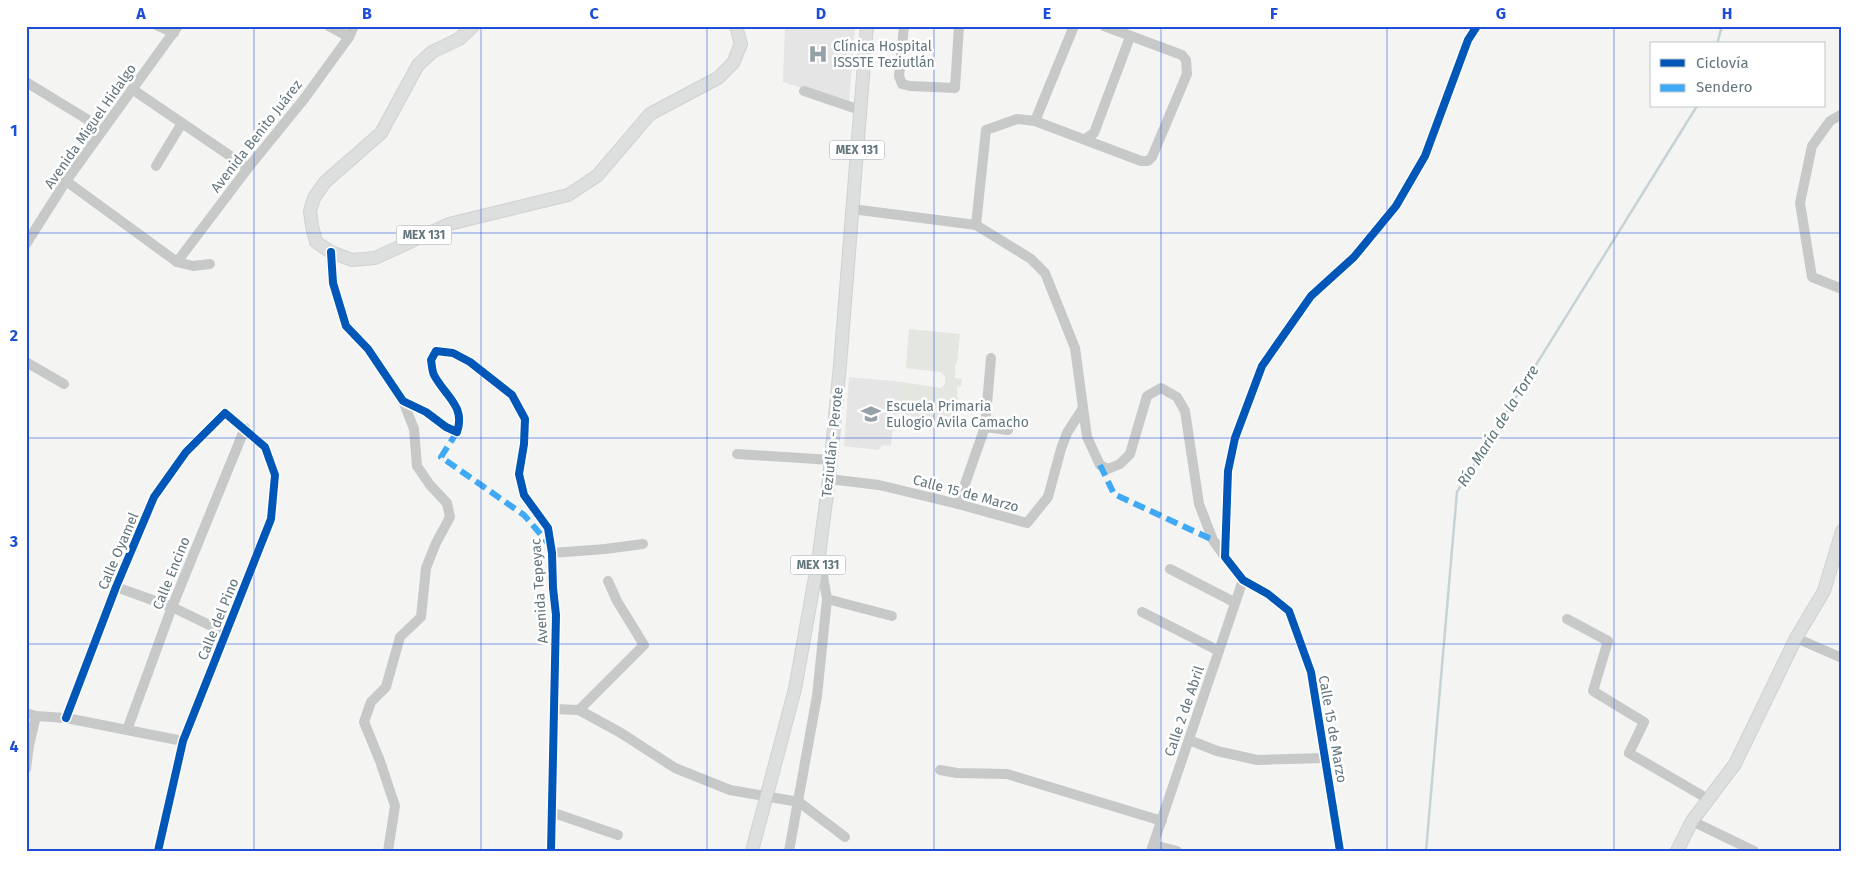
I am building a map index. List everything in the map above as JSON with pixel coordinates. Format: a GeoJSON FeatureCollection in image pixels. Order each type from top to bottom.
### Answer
{"type":"FeatureCollection","features":[{"type":"Feature","properties":{"kind":"main road","name":"MEX 131"},"geometry":{"type":"LineString","coordinates":[[473,26],[459,39],[432,52],[418,65],[381,134],[325,182],[314,198],[310,211],[316,242],[331,252],[352,260],[375,258],[449,224],[568,195],[597,176],[650,114],[718,78],[733,63],[741,44],[736,26]]}},
{"type":"Feature","properties":{"kind":"main road","name":"Teziutlán - Perote"},"geometry":{"type":"LineString","coordinates":[[752,851],[765,796],[795,689],[819,555],[831,460],[868,26]]}},
{"type":"Feature","properties":{"kind":"main road"},"geometry":{"type":"LineString","coordinates":[[1677,851],[1692,821],[1735,764],[1796,638],[1824,591],[1841,536]]}},
{"type":"Feature","properties":{"kind":"street"},"geometry":{"type":"LineString","coordinates":[[158,26],[174,29]]}},
{"type":"Feature","properties":{"kind":"street"},"geometry":{"type":"LineString","coordinates":[[329,26],[349,37]]}},
{"type":"Feature","properties":{"kind":"street","name":"Avenida Benito Juárez"},"geometry":{"type":"LineString","coordinates":[[177,262],[248,168],[304,99],[349,37],[354,26]]}},
{"type":"Feature","properties":{"kind":"street"},"geometry":{"type":"LineString","coordinates":[[904,26],[899,76],[902,84],[955,88],[959,26]]}},
{"type":"Feature","properties":{"kind":"street"},"geometry":{"type":"LineString","coordinates":[[1035,121],[1074,26]]}},
{"type":"Feature","properties":{"kind":"street"},"geometry":{"type":"LineString","coordinates":[[976,225],[986,130],[1016,119],[1035,121],[1141,161],[1148,161],[1152,157],[1187,74],[1186,60],[1182,55],[1104,26]]}},
{"type":"Feature","properties":{"kind":"street"},"geometry":{"type":"LineString","coordinates":[[1225,557],[1228,470],[1235,438],[1262,366],[1311,296],[1354,257],[1396,206],[1425,156],[1468,40],[1477,26]]}},
{"type":"Feature","properties":{"kind":"street","name":"Avenida Miguel Hidalgo"},"geometry":{"type":"LineString","coordinates":[[26,244],[66,181],[174,29]]}},
{"type":"Feature","properties":{"kind":"street"},"geometry":{"type":"LineString","coordinates":[[1086,140],[1094,133],[1130,37]]}},
{"type":"Feature","properties":{"kind":"street"},"geometry":{"type":"LineString","coordinates":[[26,82],[103,129]]}},
{"type":"Feature","properties":{"kind":"street"},"geometry":{"type":"LineString","coordinates":[[132,89],[248,168]]}},
{"type":"Feature","properties":{"kind":"street"},"geometry":{"type":"LineString","coordinates":[[804,90],[860,110]]}},
{"type":"Feature","properties":{"kind":"street"},"geometry":{"type":"LineString","coordinates":[[1842,114],[1830,121],[1812,146],[1800,202],[1812,277],[1842,289]]}},
{"type":"Feature","properties":{"kind":"street"},"geometry":{"type":"LineString","coordinates":[[156,166],[182,123]]}},
{"type":"Feature","properties":{"kind":"street"},"geometry":{"type":"LineString","coordinates":[[66,181],[177,262],[193,266],[210,264]]}},
{"type":"Feature","properties":{"kind":"street"},"geometry":{"type":"LineString","coordinates":[[852,209],[976,225],[1031,260],[1045,273],[1076,348],[1083,408],[1087,424],[1087,437],[1100,465],[1108,468],[1120,464],[1130,454],[1147,396],[1161,388],[1177,397],[1185,411],[1199,504],[1213,540],[1243,580]]}},
{"type":"Feature","properties":{"kind":"street"},"geometry":{"type":"LineString","coordinates":[[331,252],[333,283],[346,326],[368,349],[403,401],[414,429],[417,466],[430,485],[447,503],[450,517],[436,543],[426,568],[421,617],[400,637],[386,687],[371,702],[364,722],[380,761],[395,806],[388,851]]}},
{"type":"Feature","properties":{"kind":"street","name":"Avenida Tepeyac"},"geometry":{"type":"LineString","coordinates":[[403,401],[426,412],[446,428],[457,432],[460,424],[460,415],[454,402],[434,375],[431,360],[436,351],[453,353],[470,362],[512,395],[525,419],[524,444],[519,474],[524,495],[548,528],[552,553],[556,615],[551,851]]}},
{"type":"Feature","properties":{"kind":"street"},"geometry":{"type":"LineString","coordinates":[[958,504],[985,427],[990,358]]}},
{"type":"Feature","properties":{"kind":"street"},"geometry":{"type":"LineString","coordinates":[[26,362],[64,384]]}},
{"type":"Feature","properties":{"kind":"street","name":"Calle 15 de Marzo"},"geometry":{"type":"LineString","coordinates":[[829,479],[879,484],[1027,523],[1048,497],[1060,449],[1067,433],[1083,408]]}},
{"type":"Feature","properties":{"kind":"street","name":"Calle del Pino"},"geometry":{"type":"LineString","coordinates":[[158,851],[183,742],[271,519],[275,475],[265,447],[245,428],[225,413]]}},
{"type":"Feature","properties":{"kind":"street","name":"Calle Oyamel"},"geometry":{"type":"LineString","coordinates":[[66,718],[116,587],[154,497],[186,452],[225,413]]}},
{"type":"Feature","properties":{"kind":"street"},"geometry":{"type":"LineString","coordinates":[[985,427],[1008,430]]}},
{"type":"Feature","properties":{"kind":"street","name":"Calle Encino"},"geometry":{"type":"LineString","coordinates":[[126,730],[172,607],[245,428]]}},
{"type":"Feature","properties":{"kind":"street"},"geometry":{"type":"LineString","coordinates":[[737,454],[831,460]]}},
{"type":"Feature","properties":{"kind":"street"},"geometry":{"type":"LineString","coordinates":[[552,553],[644,544]]}},
{"type":"Feature","properties":{"kind":"street"},"geometry":{"type":"LineString","coordinates":[[789,851],[817,696],[827,599],[819,555]]}},
{"type":"Feature","properties":{"kind":"street"},"geometry":{"type":"LineString","coordinates":[[1170,569],[1234,602]]}},
{"type":"Feature","properties":{"kind":"street","name":"Calle 15 de Marzo"},"geometry":{"type":"LineString","coordinates":[[1243,580],[1268,594],[1289,611],[1311,672],[1340,851]]}},
{"type":"Feature","properties":{"kind":"street","name":"Calle 2 de Abril"},"geometry":{"type":"LineString","coordinates":[[1152,848],[1243,580]]}},
{"type":"Feature","properties":{"kind":"street"},"geometry":{"type":"LineString","coordinates":[[579,710],[644,645],[616,601],[608,581]]}},
{"type":"Feature","properties":{"kind":"street"},"geometry":{"type":"LineString","coordinates":[[116,587],[172,607],[226,632]]}},
{"type":"Feature","properties":{"kind":"street"},"geometry":{"type":"LineString","coordinates":[[827,599],[892,616]]}},
{"type":"Feature","properties":{"kind":"street"},"geometry":{"type":"LineString","coordinates":[[1142,612],[1220,651]]}},
{"type":"Feature","properties":{"kind":"street"},"geometry":{"type":"LineString","coordinates":[[1567,618],[1608,641],[1593,691],[1644,722],[1630,752],[1708,799]]}},
{"type":"Feature","properties":{"kind":"street"},"geometry":{"type":"LineString","coordinates":[[1796,638],[1842,658]]}},
{"type":"Feature","properties":{"kind":"street"},"geometry":{"type":"LineString","coordinates":[[555,708],[579,710],[621,733],[675,768],[730,790],[799,802],[845,837]]}},
{"type":"Feature","properties":{"kind":"street"},"geometry":{"type":"LineString","coordinates":[[26,769],[31,715],[66,718],[183,742]]}},
{"type":"Feature","properties":{"kind":"street"},"geometry":{"type":"LineString","coordinates":[[1189,740],[1217,751],[1257,760],[1325,758]]}},
{"type":"Feature","properties":{"kind":"street"},"geometry":{"type":"LineString","coordinates":[[940,770],[957,773],[1006,774],[1162,821]]}},
{"type":"Feature","properties":{"kind":"street"},"geometry":{"type":"LineString","coordinates":[[551,812],[618,835]]}},
{"type":"Feature","properties":{"kind":"street"},"geometry":{"type":"LineString","coordinates":[[1692,821],[1754,851]]}},
{"type":"Feature","properties":{"kind":"street"},"geometry":{"type":"LineString","coordinates":[[1152,848],[1177,851]]}},
{"type":"Feature","properties":{"kind":"shaded area","name":"Clínica Hospital ISSSTE Teziutlán"},"geometry":{"type":"Polygon","coordinates":[[[785,26],[855,26],[849,103],[783,82],[785,26]]]}},
{"type":"Feature","properties":{"kind":"shaded area"},"geometry":{"type":"Polygon","coordinates":[[[909,329],[960,334],[957,363],[955,364],[955,378],[962,379],[961,386],[957,387],[958,422],[952,422],[951,425],[899,413],[902,382],[941,388],[945,384],[945,377],[941,372],[906,368],[909,329]]]}},
{"type":"Feature","properties":{"kind":"shaded area","name":"Escuela Primaria Eulogio Avila Camacho"},"geometry":{"type":"Polygon","coordinates":[[[849,377],[902,382],[899,413],[894,416],[891,446],[883,445],[878,450],[844,446],[849,377]]]}},
{"type":"Feature","properties":{"kind":"waterway","name":"Río María de la Torre"},"geometry":{"type":"LineString","coordinates":[[1718,42],[1722,26]]}},
{"type":"Feature","properties":{"kind":"waterway","name":"Río María de la Torre"},"geometry":{"type":"LineString","coordinates":[[1426,851],[1457,492],[1696,108]]}},
{"type":"Feature","properties":{"kind":"marked path"},"geometry":{"type":"LineString","coordinates":[[457,432],[441,457],[524,515],[549,544]]}},
{"type":"Feature","properties":{"kind":"marked path"},"geometry":{"type":"LineString","coordinates":[[1100,465],[1114,494],[1213,540]]}},
{"type":"Feature","properties":{"kind":"cycle path"},"geometry":{"type":"LineString","coordinates":[[1340,851],[1311,672],[1289,611],[1268,594],[1243,580],[1225,557],[1228,471],[1235,438],[1262,366],[1311,296],[1354,257],[1396,206],[1425,156],[1468,40],[1477,26]]}},
{"type":"Feature","properties":{"kind":"cycle path"},"geometry":{"type":"LineString","coordinates":[[331,252],[333,283],[346,326],[368,349],[403,401],[426,412],[446,427],[457,432],[459,423],[457,408],[434,375],[431,360],[436,351],[453,353],[470,362],[512,395],[525,419],[524,444],[519,474],[524,495],[548,528],[552,553],[556,615],[551,851]]}},
{"type":"Feature","properties":{"kind":"cycle path"},"geometry":{"type":"LineString","coordinates":[[66,718],[116,587],[154,497],[186,452],[225,413],[265,447],[275,475],[271,519],[183,741],[158,851]]}},
{"type":"Feature","properties":{"kind":"place","name":"Clínica Hospital ISSSTE Teziutlán"},"geometry":{"type":"Point","coordinates":[818,54]}},
{"type":"Feature","properties":{"kind":"place","name":"Escuela Primaria Eulogio Avila Camacho"},"geometry":{"type":"Point","coordinates":[871,414]}}]}
